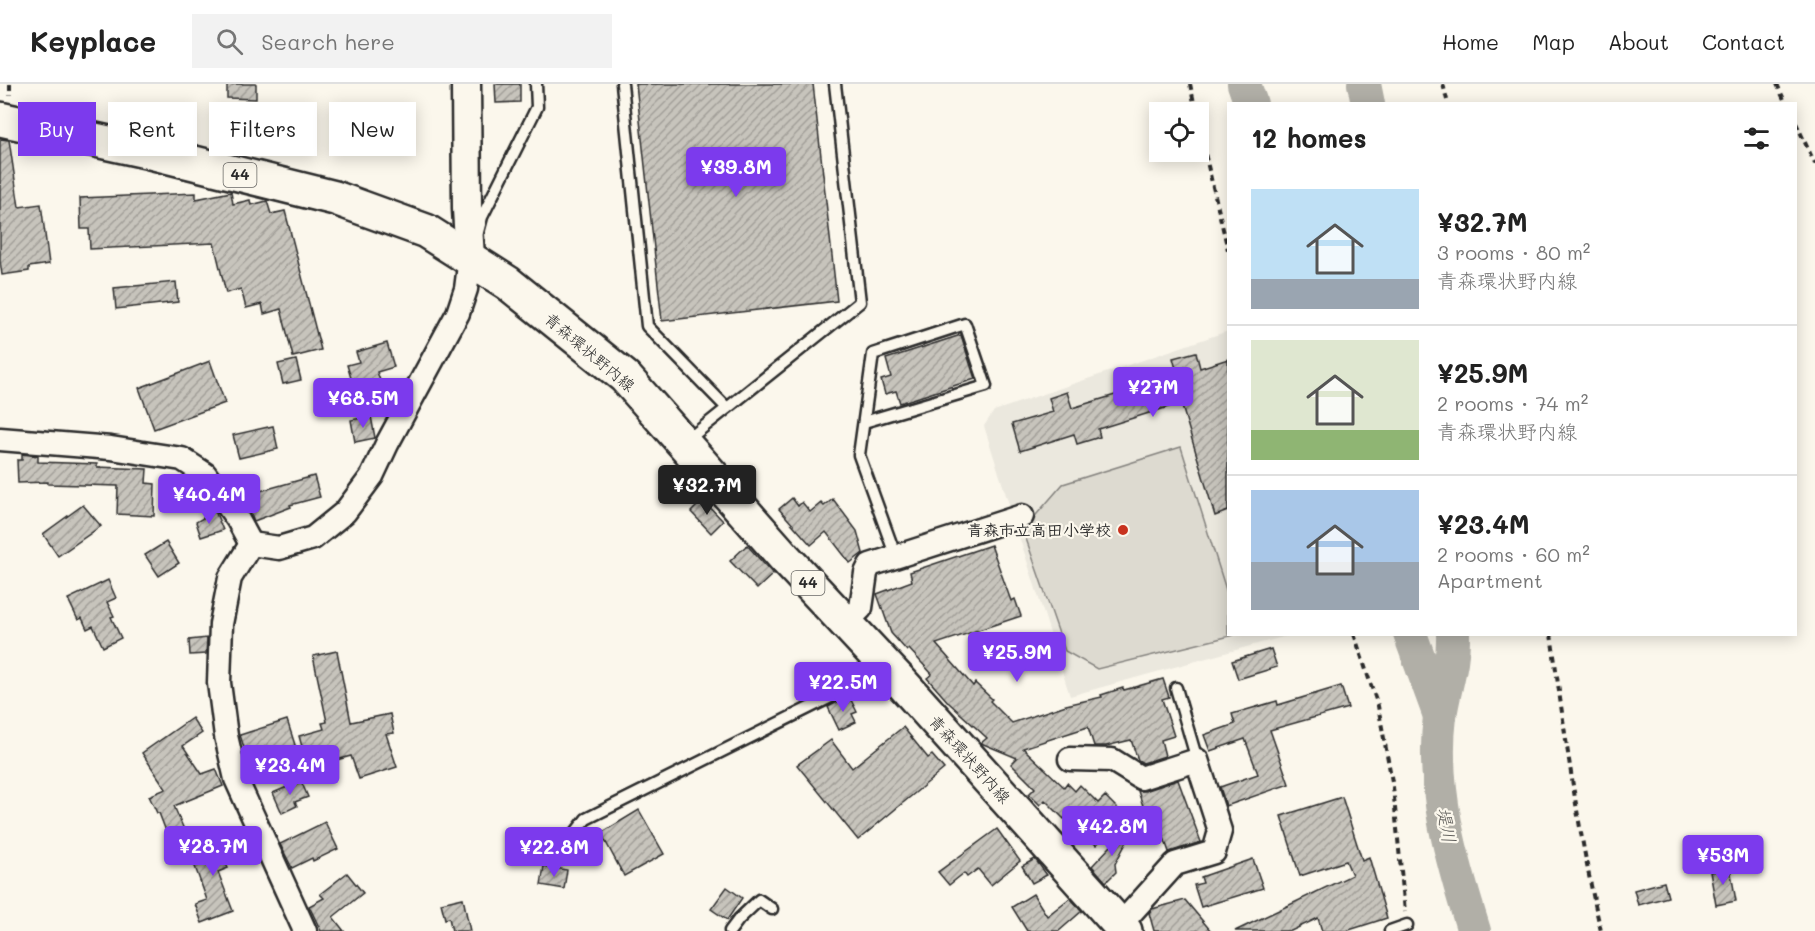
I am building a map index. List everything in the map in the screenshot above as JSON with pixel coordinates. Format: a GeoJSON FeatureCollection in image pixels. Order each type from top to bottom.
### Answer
{"type":"FeatureCollection","features":[{"type":"Feature","properties":{"kind":"main road","name":"青森環状野内線"},"geometry":{"type":"LineString","coordinates":[[0,119],[150,152],[335,198],[426,231],[508,283],[625,378],[1122,928]]}},
{"type":"Feature","properties":{"kind":"street"},"geometry":{"type":"LineString","coordinates":[[251,544],[279,548],[313,538],[345,512],[372,476],[458,313],[466,289],[470,258],[467,209],[466,84]]}},
{"type":"Feature","properties":{"kind":"street"},"geometry":{"type":"LineString","coordinates":[[0,439],[111,448],[182,459],[206,474],[238,520],[251,544]]}},
{"type":"Feature","properties":{"kind":"street"},"geometry":{"type":"LineString","coordinates":[[846,623],[861,608],[866,573],[870,565],[1022,516]]}},
{"type":"Feature","properties":{"kind":"street"},"geometry":{"type":"LineString","coordinates":[[251,544],[230,578],[221,624],[219,683],[226,736],[236,779],[305,931]]}},
{"type":"Feature","properties":{"kind":"street"},"geometry":{"type":"LineString","coordinates":[[1070,759],[1112,760],[1141,778],[1197,760],[1220,831],[1214,852],[1175,864],[1122,928]]}},
{"type":"Feature","properties":{"kind":"lane"},"geometry":{"type":"LineString","coordinates":[[470,258],[482,217],[537,107],[536,84]]}},
{"type":"Feature","properties":{"kind":"lane"},"geometry":{"type":"LineString","coordinates":[[622,84],[647,326],[727,408]]}},
{"type":"Feature","properties":{"kind":"lane"},"geometry":{"type":"LineString","coordinates":[[683,443],[860,302],[835,84]]}},
{"type":"Feature","properties":{"kind":"lane"},"geometry":{"type":"LineString","coordinates":[[864,422],[986,386],[965,324],[873,354],[859,455],[896,557]]}},
{"type":"Feature","properties":{"kind":"lane"},"geometry":{"type":"LineString","coordinates":[[559,854],[586,819],[888,668]]}},
{"type":"Feature","properties":{"kind":"lane"},"geometry":{"type":"LineString","coordinates":[[1176,688],[1197,760]]}},
{"type":"Feature","properties":{"kind":"lane"},"geometry":{"type":"LineString","coordinates":[[730,931],[759,900],[772,909]]}},
{"type":"Feature","properties":{"kind":"lane"},"geometry":{"type":"LineString","coordinates":[[1390,931],[1407,925]]}},
{"type":"Feature","properties":{"kind":"path"},"geometry":{"type":"LineString","coordinates":[[1190,84],[1194,102]]}},
{"type":"Feature","properties":{"kind":"path"},"geometry":{"type":"LineString","coordinates":[[1443,84],[1448,102]]}},
{"type":"Feature","properties":{"kind":"path"},"geometry":{"type":"LineString","coordinates":[[1777,84],[1785,102]]}},
{"type":"Feature","properties":{"kind":"path"},"geometry":{"type":"LineString","coordinates":[[1797,125],[1815,164]]}},
{"type":"Feature","properties":{"kind":"path"},"geometry":{"type":"LineString","coordinates":[[1207,162],[1227,246]]}},
{"type":"Feature","properties":{"kind":"path"},"geometry":{"type":"LineString","coordinates":[[1355,636],[1378,706],[1393,787],[1407,925]]}},
{"type":"Feature","properties":{"kind":"path"},"geometry":{"type":"LineString","coordinates":[[1551,636],[1574,800],[1601,931]]}},
{"type":"Feature","properties":{"kind":"shaded area","name":"青森市立高田小学校"},"geometry":{"type":"Polygon","coordinates":[[[1227,331],[1227,636],[1286,636],[1070,696],[984,426],[994,411],[1227,331]]]}},
{"type":"Feature","properties":{"kind":"shaded area"},"geometry":{"type":"Polygon","coordinates":[[[1181,447],[1227,593],[1227,636],[1230,636],[1097,669],[1065,651],[1023,530],[1063,484],[1181,447]]]}},
{"type":"Feature","properties":{"kind":"building"},"geometry":{"type":"Polygon","coordinates":[[[227,84],[256,84],[256,99],[227,98],[227,84]]]}},
{"type":"Feature","properties":{"kind":"building"},"geometry":{"type":"Polygon","coordinates":[[[495,84],[520,84],[520,102],[496,103],[495,84]]]}},
{"type":"Feature","properties":{"kind":"building"},"geometry":{"type":"Polygon","coordinates":[[[636,84],[813,84],[837,301],[662,321],[636,84]]]}},
{"type":"Feature","properties":{"kind":"building"},"geometry":{"type":"Polygon","coordinates":[[[0,139],[9,140],[19,207],[41,204],[49,264],[29,267],[29,271],[2,275],[0,261],[0,139]]]}},
{"type":"Feature","properties":{"kind":"building"},"geometry":{"type":"Polygon","coordinates":[[[231,192],[233,204],[250,200],[251,205],[267,201],[271,214],[285,211],[321,350],[293,357],[281,309],[264,314],[262,304],[246,308],[241,289],[226,293],[214,243],[90,249],[89,229],[81,229],[80,198],[196,193],[196,199],[231,192]]]}},
{"type":"Feature","properties":{"kind":"building"},"geometry":{"type":"Polygon","coordinates":[[[176,282],[178,302],[116,309],[114,288],[176,282]]]}},
{"type":"Feature","properties":{"kind":"building"},"geometry":{"type":"Polygon","coordinates":[[[961,335],[975,379],[900,403],[896,391],[885,394],[881,380],[891,377],[886,359],[961,335]]]}},
{"type":"Feature","properties":{"kind":"building"},"geometry":{"type":"Polygon","coordinates":[[[387,343],[394,367],[377,372],[381,383],[355,391],[347,365],[359,362],[356,352],[387,343]]]}},
{"type":"Feature","properties":{"kind":"building"},"geometry":{"type":"Polygon","coordinates":[[[1196,352],[1200,368],[1227,359],[1227,511],[1215,516],[1181,403],[1098,429],[1100,437],[1077,444],[1074,434],[1020,451],[1012,424],[1053,412],[1049,398],[1067,392],[1072,408],[1178,376],[1173,358],[1196,352]]]}},
{"type":"Feature","properties":{"kind":"building"},"geometry":{"type":"Polygon","coordinates":[[[296,360],[301,380],[283,384],[278,364],[296,360]]]}},
{"type":"Feature","properties":{"kind":"building"},"geometry":{"type":"Polygon","coordinates":[[[210,361],[225,403],[154,429],[139,388],[210,361]]]}},
{"type":"Feature","properties":{"kind":"building"},"geometry":{"type":"Polygon","coordinates":[[[358,395],[360,411],[346,414],[343,398],[358,395]]]}},
{"type":"Feature","properties":{"kind":"building"},"geometry":{"type":"Polygon","coordinates":[[[371,416],[375,438],[355,442],[351,420],[371,416]]]}},
{"type":"Feature","properties":{"kind":"building"},"geometry":{"type":"Polygon","coordinates":[[[273,426],[278,449],[239,458],[233,435],[273,426]]]}},
{"type":"Feature","properties":{"kind":"building"},"geometry":{"type":"Polygon","coordinates":[[[22,454],[38,456],[38,462],[147,469],[146,483],[155,484],[154,516],[117,514],[118,486],[48,484],[48,482],[18,483],[17,460],[22,460],[22,454]]]}},
{"type":"Feature","properties":{"kind":"building"},"geometry":{"type":"Polygon","coordinates":[[[314,476],[320,497],[290,505],[291,507],[254,521],[247,504],[255,502],[253,493],[314,476]]]}},
{"type":"Feature","properties":{"kind":"building"},"geometry":{"type":"Polygon","coordinates":[[[792,498],[798,506],[802,502],[810,512],[821,503],[824,506],[833,499],[857,531],[863,553],[850,563],[826,532],[811,545],[779,509],[792,498]]]}},
{"type":"Feature","properties":{"kind":"building"},"geometry":{"type":"Polygon","coordinates":[[[703,500],[723,521],[711,533],[691,512],[703,500]]]}},
{"type":"Feature","properties":{"kind":"building"},"geometry":{"type":"Polygon","coordinates":[[[83,505],[101,526],[58,556],[43,534],[83,505]]]}},
{"type":"Feature","properties":{"kind":"building"},"geometry":{"type":"Polygon","coordinates":[[[215,511],[223,530],[201,537],[196,522],[215,511]]]}},
{"type":"Feature","properties":{"kind":"building"},"geometry":{"type":"Polygon","coordinates":[[[166,542],[179,563],[159,576],[145,555],[166,542]]]}},
{"type":"Feature","properties":{"kind":"building"},"geometry":{"type":"Polygon","coordinates":[[[747,545],[773,574],[757,589],[730,561],[747,545]]]}},
{"type":"Feature","properties":{"kind":"building"},"geometry":{"type":"Polygon","coordinates":[[[991,545],[1011,601],[1015,599],[1021,616],[936,644],[973,686],[975,683],[992,699],[990,701],[1012,723],[1066,705],[1102,697],[1101,695],[1123,688],[1124,690],[1163,679],[1169,697],[1162,699],[1174,736],[1161,740],[1165,756],[1143,763],[1138,760],[1131,740],[1106,746],[1094,746],[1088,727],[1023,748],[1064,787],[1067,783],[1075,791],[1080,785],[1098,803],[1105,796],[1122,813],[1111,824],[1114,828],[1096,845],[1067,816],[1064,819],[1045,800],[1040,805],[1029,794],[1035,788],[1011,764],[1017,758],[981,743],[987,738],[949,703],[927,678],[932,674],[891,633],[877,594],[912,581],[910,572],[991,545]]]}},
{"type":"Feature","properties":{"kind":"building"},"geometry":{"type":"Polygon","coordinates":[[[108,580],[116,598],[107,602],[121,638],[103,647],[93,626],[87,629],[82,618],[78,620],[68,599],[108,580]]]}},
{"type":"Feature","properties":{"kind":"building"},"geometry":{"type":"Polygon","coordinates":[[[207,638],[206,654],[190,655],[189,640],[207,638]]]}},
{"type":"Feature","properties":{"kind":"building"},"geometry":{"type":"Polygon","coordinates":[[[1271,649],[1277,667],[1238,679],[1232,661],[1271,649]]]}},
{"type":"Feature","properties":{"kind":"building"},"geometry":{"type":"Polygon","coordinates":[[[337,651],[351,722],[390,714],[394,733],[386,734],[397,767],[359,779],[351,756],[308,768],[299,736],[324,729],[322,723],[327,722],[313,656],[337,651]]]}},
{"type":"Feature","properties":{"kind":"building"},"geometry":{"type":"Polygon","coordinates":[[[1341,686],[1348,708],[1270,730],[1289,784],[1226,806],[1220,787],[1258,774],[1245,739],[1210,751],[1204,735],[1235,724],[1232,714],[1277,701],[1278,705],[1341,686]]]}},
{"type":"Feature","properties":{"kind":"building"},"geometry":{"type":"Polygon","coordinates":[[[849,696],[857,712],[852,714],[856,722],[839,730],[828,707],[849,696]]]}},
{"type":"Feature","properties":{"kind":"building"},"geometry":{"type":"Polygon","coordinates":[[[192,718],[202,733],[183,746],[202,774],[216,769],[223,786],[174,806],[185,832],[169,839],[159,813],[149,796],[166,789],[142,753],[192,718]]]}},
{"type":"Feature","properties":{"kind":"building"},"geometry":{"type":"Polygon","coordinates":[[[287,720],[296,748],[249,763],[240,735],[287,720]]]}},
{"type":"Feature","properties":{"kind":"building"},"geometry":{"type":"Polygon","coordinates":[[[903,727],[928,758],[932,755],[944,769],[858,840],[797,765],[831,740],[852,768],[903,727]]]}},
{"type":"Feature","properties":{"kind":"building"},"geometry":{"type":"Polygon","coordinates":[[[1178,780],[1201,842],[1169,852],[1155,812],[1146,815],[1138,791],[1145,791],[1178,780]]]}},
{"type":"Feature","properties":{"kind":"building"},"geometry":{"type":"Polygon","coordinates":[[[301,781],[308,797],[295,802],[297,806],[282,813],[273,793],[301,781]]]}},
{"type":"Feature","properties":{"kind":"building"},"geometry":{"type":"Polygon","coordinates":[[[1342,797],[1362,860],[1369,857],[1387,918],[1346,931],[1322,931],[1318,918],[1291,931],[1235,931],[1352,875],[1346,861],[1300,876],[1281,816],[1342,797]]]}},
{"type":"Feature","properties":{"kind":"building"},"geometry":{"type":"Polygon","coordinates":[[[639,810],[664,854],[624,876],[601,833],[639,810]]]}},
{"type":"Feature","properties":{"kind":"building"},"geometry":{"type":"Polygon","coordinates":[[[325,822],[338,849],[292,868],[280,844],[325,822]]]}},
{"type":"Feature","properties":{"kind":"building"},"geometry":{"type":"Polygon","coordinates":[[[1129,827],[1133,830],[1115,864],[1116,872],[1106,882],[1092,866],[1129,827]]]}},
{"type":"Feature","properties":{"kind":"building"},"geometry":{"type":"Polygon","coordinates":[[[997,829],[1020,861],[991,885],[978,869],[967,877],[964,873],[949,885],[938,872],[997,829]]]}},
{"type":"Feature","properties":{"kind":"building"},"geometry":{"type":"Polygon","coordinates":[[[228,836],[237,860],[226,864],[228,868],[218,872],[233,911],[202,923],[195,904],[207,900],[189,850],[228,836]]]}},
{"type":"Feature","properties":{"kind":"building"},"geometry":{"type":"Polygon","coordinates":[[[1035,859],[1047,875],[1032,883],[1022,866],[1035,859]]]}},
{"type":"Feature","properties":{"kind":"building"},"geometry":{"type":"Polygon","coordinates":[[[1253,859],[1263,888],[1201,907],[1194,885],[1203,883],[1201,877],[1253,859]]]}},
{"type":"Feature","properties":{"kind":"building"},"geometry":{"type":"Polygon","coordinates":[[[544,866],[567,870],[564,889],[541,885],[544,866]]]}},
{"type":"Feature","properties":{"kind":"building"},"geometry":{"type":"Polygon","coordinates":[[[1730,868],[1736,901],[1716,905],[1710,872],[1730,868]]]}},
{"type":"Feature","properties":{"kind":"building"},"geometry":{"type":"Polygon","coordinates":[[[347,873],[363,893],[333,917],[344,931],[321,931],[309,906],[324,898],[320,894],[347,873]]]}},
{"type":"Feature","properties":{"kind":"building"},"geometry":{"type":"Polygon","coordinates":[[[1664,882],[1668,897],[1638,905],[1634,890],[1664,882]]]}},
{"type":"Feature","properties":{"kind":"building"},"geometry":{"type":"Polygon","coordinates":[[[727,887],[742,898],[727,920],[711,909],[727,887]]]}},
{"type":"Feature","properties":{"kind":"building"},"geometry":{"type":"Polygon","coordinates":[[[1033,894],[1047,916],[1070,898],[1082,911],[1059,931],[1027,931],[1012,907],[1033,894]]]}},
{"type":"Feature","properties":{"kind":"building"},"geometry":{"type":"Polygon","coordinates":[[[463,898],[470,931],[452,931],[449,918],[445,919],[441,903],[463,898]]]}},
{"type":"Feature","properties":{"kind":"building"},"geometry":{"type":"Polygon","coordinates":[[[1185,900],[1211,931],[1154,931],[1149,913],[1152,909],[1185,900]]]}},
{"type":"Feature","properties":{"kind":"waterway","name":"堤川"},"geometry":{"type":"LineString","coordinates":[[1244,84],[1250,102]]}},
{"type":"Feature","properties":{"kind":"waterway","name":"堤川"},"geometry":{"type":"LineString","coordinates":[[1364,84],[1368,102]]}},
{"type":"Feature","properties":{"kind":"waterway","name":"堤川"},"geometry":{"type":"LineString","coordinates":[[1411,636],[1440,716]]}},
{"type":"Feature","properties":{"kind":"waterway","name":"堤川"},"geometry":{"type":"LineString","coordinates":[[1453,636],[1440,716],[1438,771],[1451,852],[1474,931]]}},
{"type":"Feature","properties":{"kind":"place","name":"青森市立高田小学校"},"geometry":{"type":"Point","coordinates":[1123,530]}}]}
